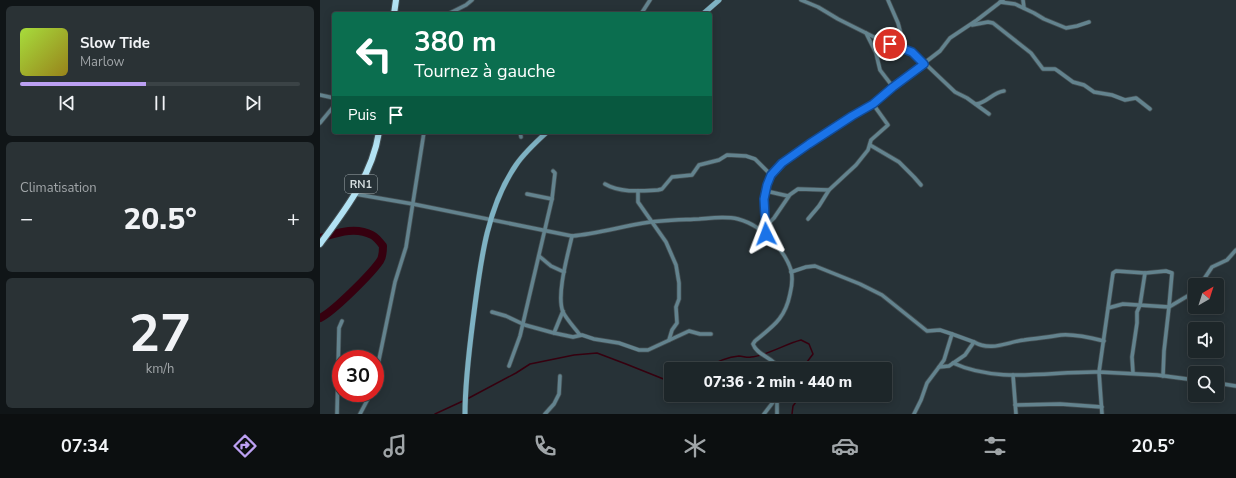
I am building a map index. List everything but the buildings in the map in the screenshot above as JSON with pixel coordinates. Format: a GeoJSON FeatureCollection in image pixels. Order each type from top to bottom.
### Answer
{"type":"FeatureCollection","features":[{"type":"Feature","properties":{"kind":"highway"},"geometry":{"type":"LineString","coordinates":[[394,12],[396,0]]}},
{"type":"Feature","properties":{"kind":"highway","name":"RN1"},"geometry":{"type":"LineString","coordinates":[[320,244],[347,208],[367,172],[378,134]]}},
{"type":"Feature","properties":{"kind":"main road"},"geometry":{"type":"LineString","coordinates":[[705,12],[719,0]]}},
{"type":"Feature","properties":{"kind":"main road"},"geometry":{"type":"LineString","coordinates":[[465,413],[465,395],[478,278],[491,219],[502,191],[516,165],[545,134]]}},
{"type":"Feature","properties":{"kind":"street"},"geometry":{"type":"LineString","coordinates":[[451,12],[472,0]]}},
{"type":"Feature","properties":{"kind":"street"},"geometry":{"type":"LineString","coordinates":[[642,12],[650,0]]}},
{"type":"Feature","properties":{"kind":"street"},"geometry":{"type":"LineString","coordinates":[[801,0],[818,7],[838,19],[884,42],[915,54],[955,92],[976,104],[989,114]]}},
{"type":"Feature","properties":{"kind":"street"},"geometry":{"type":"LineString","coordinates":[[888,0],[898,23],[905,49]]}},
{"type":"Feature","properties":{"kind":"street"},"geometry":{"type":"LineString","coordinates":[[1023,0],[1024,8]]}},
{"type":"Feature","properties":{"kind":"street"},"geometry":{"type":"LineString","coordinates":[[766,234],[764,199],[766,191],[771,175],[785,160],[873,104],[940,51],[950,38],[970,25],[1001,1],[1024,8],[1044,19],[1066,28],[1089,22]]}},
{"type":"Feature","properties":{"kind":"street"},"geometry":{"type":"LineString","coordinates":[[970,25],[988,22],[993,23],[1027,49],[1043,69],[1055,69],[1073,82],[1084,85],[1094,92],[1112,95],[1126,101],[1136,98],[1150,109]]}},
{"type":"Feature","properties":{"kind":"street"},"geometry":{"type":"LineString","coordinates":[[866,33],[876,53],[880,70],[893,87]]}},
{"type":"Feature","properties":{"kind":"street"},"geometry":{"type":"LineString","coordinates":[[976,104],[982,103],[996,93],[1004,90]]}},
{"type":"Feature","properties":{"kind":"street"},"geometry":{"type":"LineString","coordinates":[[320,95],[332,98]]}},
{"type":"Feature","properties":{"kind":"street"},"geometry":{"type":"LineString","coordinates":[[808,219],[819,206],[829,190],[856,165],[868,150],[871,140],[888,125],[873,104]]}},
{"type":"Feature","properties":{"kind":"street"},"geometry":{"type":"LineString","coordinates":[[320,123],[332,108]]}},
{"type":"Feature","properties":{"kind":"street"},"geometry":{"type":"LineString","coordinates":[[380,350],[395,282],[406,247],[424,134]]}},
{"type":"Feature","properties":{"kind":"street"},"geometry":{"type":"LineString","coordinates":[[870,145],[899,162],[914,176],[921,186]]}},
{"type":"Feature","properties":{"kind":"street"},"geometry":{"type":"LineString","coordinates":[[604,184],[612,188],[661,190],[672,176],[692,175],[699,165],[719,160],[727,155],[746,156],[755,159],[771,175]]}},
{"type":"Feature","properties":{"kind":"street"},"geometry":{"type":"LineString","coordinates":[[508,366],[519,340],[545,230],[552,199],[555,173],[553,170]]}},
{"type":"Feature","properties":{"kind":"street"},"geometry":{"type":"LineString","coordinates":[[766,226],[774,218],[789,196],[798,189],[829,190]]}},
{"type":"Feature","properties":{"kind":"street"},"geometry":{"type":"LineString","coordinates":[[638,190],[638,202],[668,245],[676,265],[679,281],[679,299],[676,307],[677,323],[672,330],[669,340]]}},
{"type":"Feature","properties":{"kind":"street"},"geometry":{"type":"LineString","coordinates":[[766,191],[789,196]]}},
{"type":"Feature","properties":{"kind":"street"},"geometry":{"type":"LineString","coordinates":[[355,194],[491,219],[572,236],[653,222],[730,218],[755,226],[766,234],[782,252],[793,276],[792,288],[786,310],[777,323],[754,341],[753,344],[756,350],[775,362]]}},
{"type":"Feature","properties":{"kind":"street"},"geometry":{"type":"LineString","coordinates":[[527,194],[552,199]]}},
{"type":"Feature","properties":{"kind":"street"},"geometry":{"type":"LineString","coordinates":[[572,236],[564,272],[561,299],[563,311],[580,334],[597,340],[619,343],[642,351],[648,350],[689,331],[700,334],[711,334]]}},
{"type":"Feature","properties":{"kind":"street"},"geometry":{"type":"LineString","coordinates":[[1205,278],[1212,267],[1227,260],[1236,250]]}},
{"type":"Feature","properties":{"kind":"street"},"geometry":{"type":"LineString","coordinates":[[539,256],[551,266],[564,272]]}},
{"type":"Feature","properties":{"kind":"street"},"geometry":{"type":"LineString","coordinates":[[791,272],[810,266],[822,268],[879,293],[927,330],[940,330],[988,346],[1062,335],[1104,341]]}},
{"type":"Feature","properties":{"kind":"street"},"geometry":{"type":"LineString","coordinates":[[1102,414],[1099,372],[1114,272],[1145,273],[1166,271],[1172,273],[1163,376]]}},
{"type":"Feature","properties":{"kind":"street"},"geometry":{"type":"LineString","coordinates":[[1133,373],[1132,357],[1137,323],[1136,315],[1140,305],[1145,273]]}},
{"type":"Feature","properties":{"kind":"street"},"geometry":{"type":"LineString","coordinates":[[1108,308],[1123,304],[1169,308],[1188,296]]}},
{"type":"Feature","properties":{"kind":"street"},"geometry":{"type":"LineString","coordinates":[[554,333],[563,311]]}},
{"type":"Feature","properties":{"kind":"street"},"geometry":{"type":"LineString","coordinates":[[492,312],[506,316],[522,324],[554,333],[573,337],[580,334]]}},
{"type":"Feature","properties":{"kind":"street"},"geometry":{"type":"LineString","coordinates":[[340,350],[339,328],[342,321]]}},
{"type":"Feature","properties":{"kind":"street"},"geometry":{"type":"LineString","coordinates":[[914,414],[927,383],[940,368],[944,360],[952,334]]}},
{"type":"Feature","properties":{"kind":"street"},"geometry":{"type":"LineString","coordinates":[[940,368],[953,363],[965,355],[974,342]]}},
{"type":"Feature","properties":{"kind":"street"},"geometry":{"type":"LineString","coordinates":[[953,363],[971,371],[998,375],[1099,372],[1133,373],[1188,379]]}},
{"type":"Feature","properties":{"kind":"street"},"geometry":{"type":"LineString","coordinates":[[1013,375],[1016,414]]}},
{"type":"Feature","properties":{"kind":"street"},"geometry":{"type":"LineString","coordinates":[[545,414],[554,404],[559,394],[560,376]]}},
{"type":"Feature","properties":{"kind":"street"},"geometry":{"type":"LineString","coordinates":[[1224,384],[1236,386]]}},
{"type":"Feature","properties":{"kind":"street"},"geometry":{"type":"LineString","coordinates":[[337,402],[337,414]]}},
{"type":"Feature","properties":{"kind":"street"},"geometry":{"type":"LineString","coordinates":[[360,414],[366,402]]}},
{"type":"Feature","properties":{"kind":"street"},"geometry":{"type":"LineString","coordinates":[[764,414],[773,402]]}},
{"type":"Feature","properties":{"kind":"street"},"geometry":{"type":"LineString","coordinates":[[776,414],[777,402]]}},
{"type":"Feature","properties":{"kind":"street"},"geometry":{"type":"LineString","coordinates":[[1015,405],[1060,404],[1102,407]]}},
{"type":"Feature","properties":{"kind":"waterway"},"geometry":{"type":"LineString","coordinates":[[320,238],[346,231],[359,231],[366,232],[373,236],[383,246],[382,258],[375,267],[342,301],[320,318]]}},
{"type":"Feature","properties":{"kind":"waterway"},"geometry":{"type":"LineString","coordinates":[[718,362],[739,356],[757,356],[801,340],[809,344],[813,354],[807,362]]}},
{"type":"Feature","properties":{"kind":"waterway"},"geometry":{"type":"LineString","coordinates":[[467,399],[530,364],[574,355],[597,353],[664,379]]}},
{"type":"Feature","properties":{"kind":"waterway"},"geometry":{"type":"LineString","coordinates":[[435,414],[463,401]]}},
{"type":"Feature","properties":{"kind":"waterway"},"geometry":{"type":"LineString","coordinates":[[792,414],[793,406],[796,402]]}},
{"type":"Feature","properties":{"kind":"route"},"geometry":{"type":"LineString","coordinates":[[766,234],[764,199],[767,185],[771,175],[782,163],[852,116],[882,98],[893,87],[924,64],[912,52],[890,44]]}}]}
